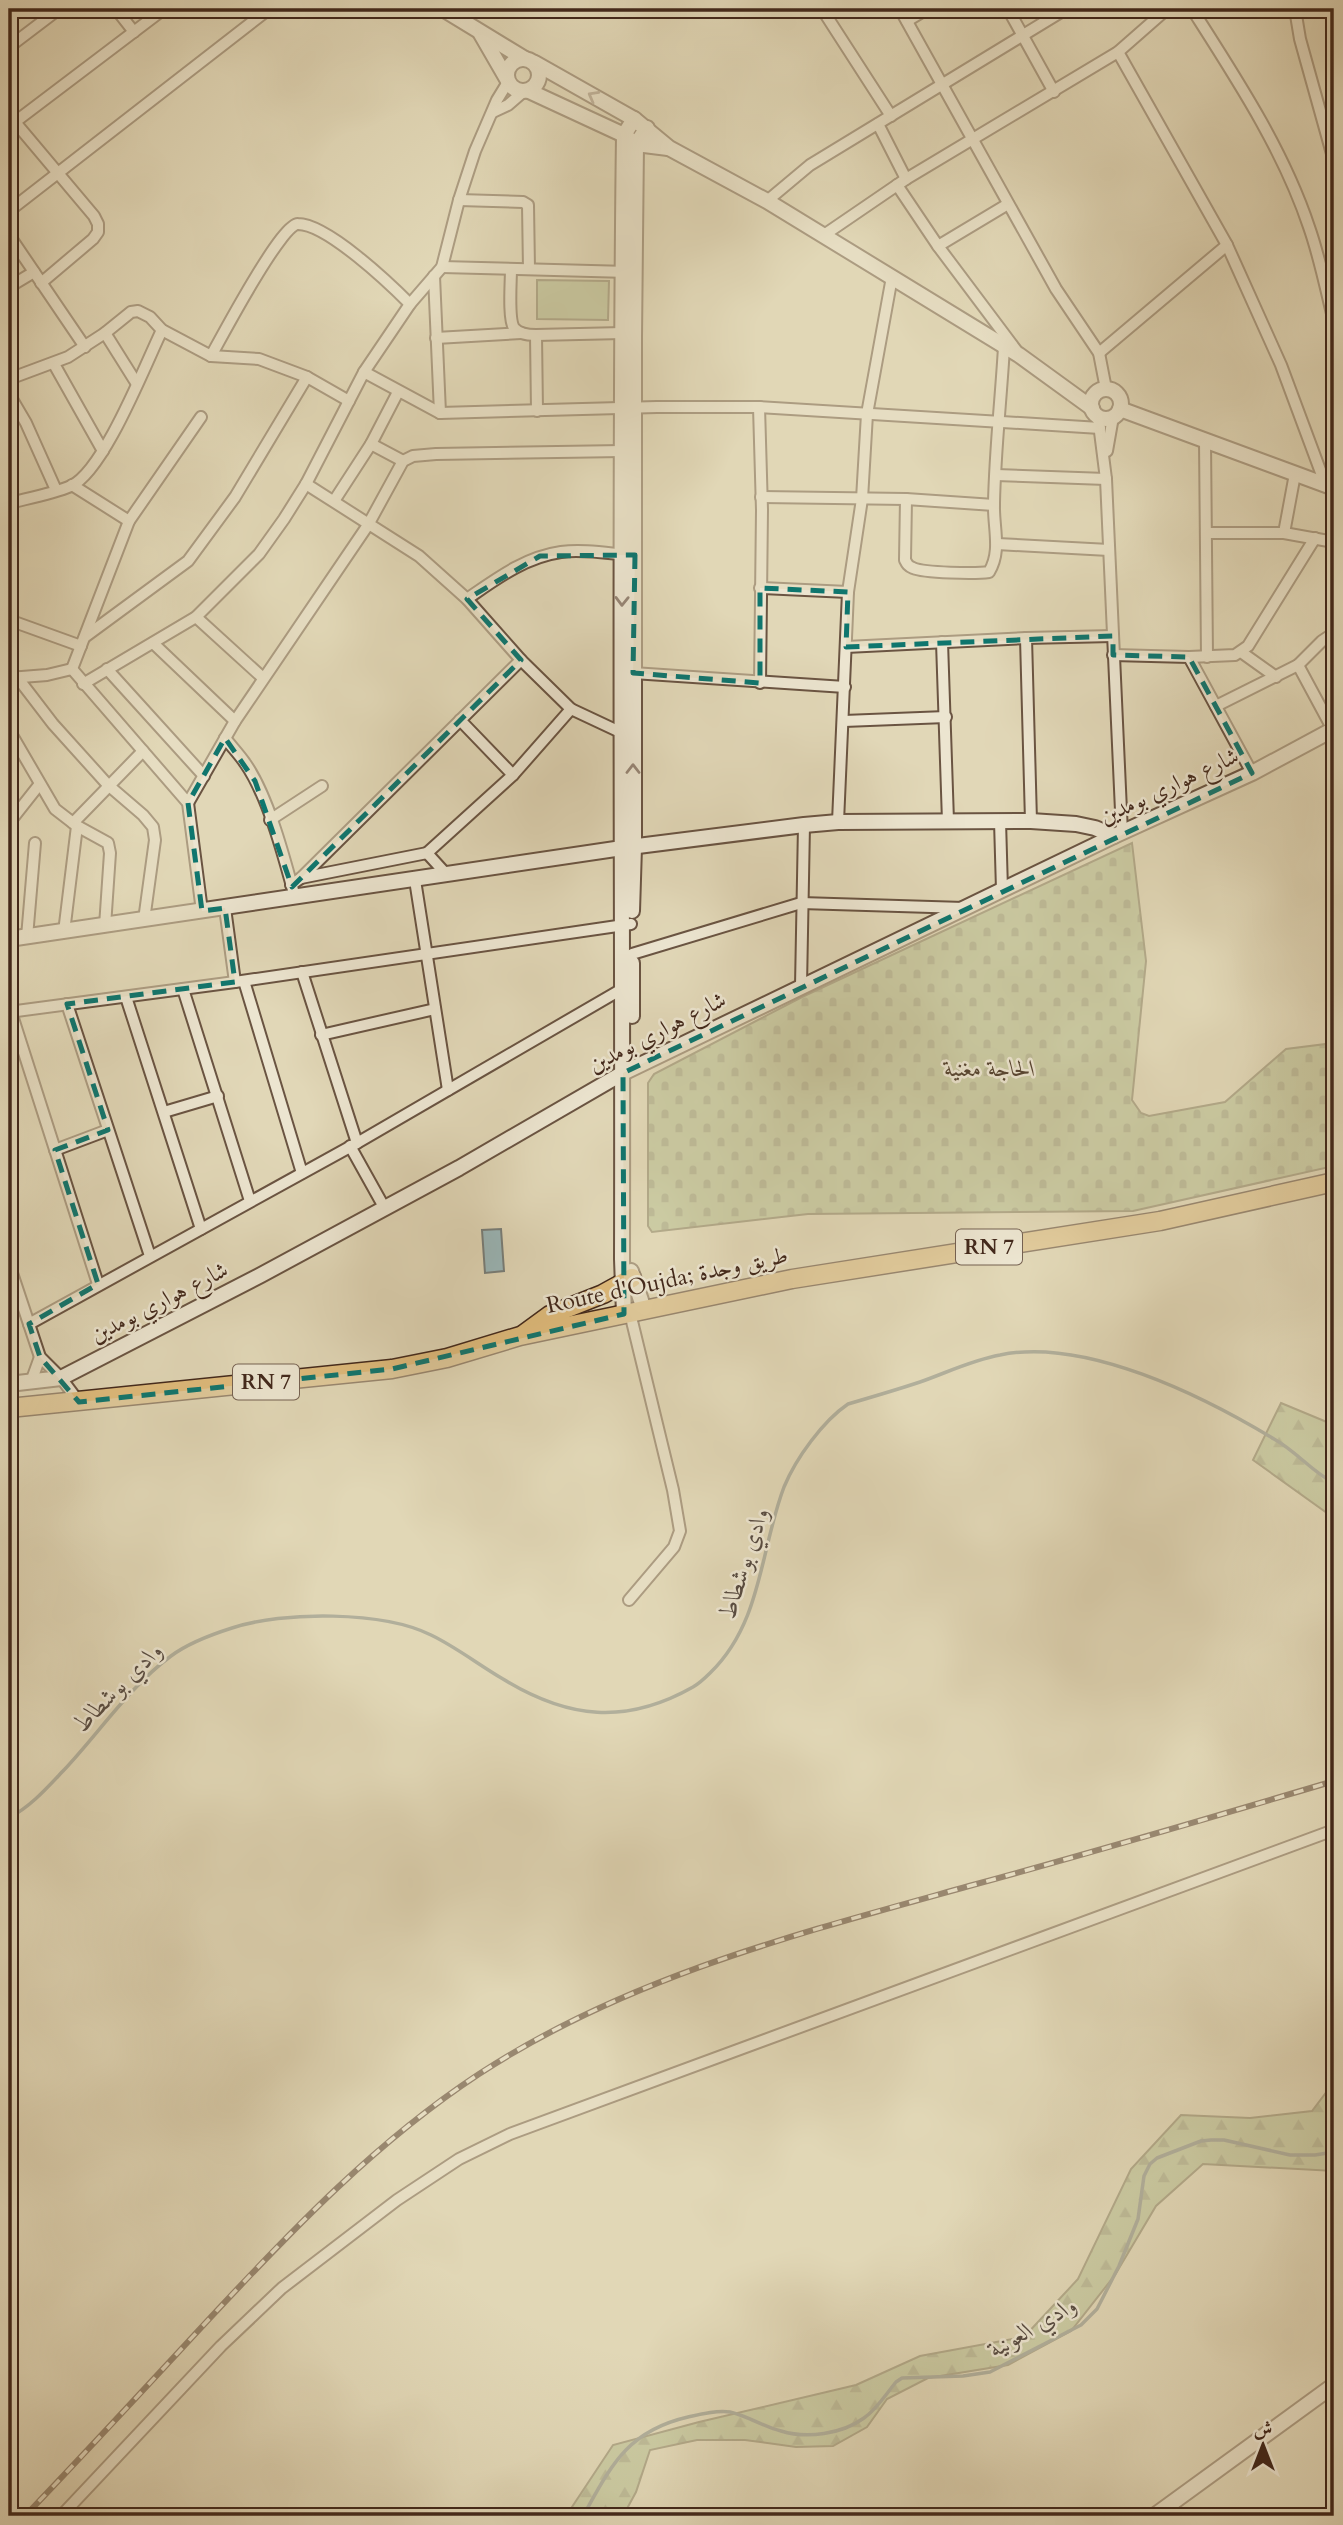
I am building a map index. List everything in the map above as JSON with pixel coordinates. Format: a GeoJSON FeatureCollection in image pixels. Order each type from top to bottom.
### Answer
{"type":"FeatureCollection","features":[{"type":"Feature","properties":{"kind":"main road","name":"Route d'Oujda; طريق وجدة"},"geometry":{"type":"LineString","coordinates":[[9,1408],[392,1369],[447,1358],[520,1336],[633,1312],[860,1267],[1160,1220],[1334,1182]]}},
{"type":"Feature","properties":{"kind":"main road"},"geometry":{"type":"LineString","coordinates":[[520,1336],[550,1315],[590,1300],[627,1280]]}},
{"type":"Feature","properties":{"kind":"street"},"geometry":{"type":"LineString","coordinates":[[9,47],[59,9]]}},
{"type":"Feature","properties":{"kind":"street"},"geometry":{"type":"LineString","coordinates":[[116,9],[134,33]]}},
{"type":"Feature","properties":{"kind":"street"},"geometry":{"type":"LineString","coordinates":[[41,283],[93,239],[98,232],[98,224],[58,173],[11,121],[164,9]]}},
{"type":"Feature","properties":{"kind":"street"},"geometry":{"type":"LineString","coordinates":[[9,211],[269,9]]}},
{"type":"Feature","properties":{"kind":"street"},"geometry":{"type":"LineString","coordinates":[[443,9],[462,13],[479,30],[634,119],[669,148],[824,235],[1019,355],[1105,416]]}},
{"type":"Feature","properties":{"kind":"street"},"geometry":{"type":"LineString","coordinates":[[822,9],[891,116]]}},
{"type":"Feature","properties":{"kind":"street"},"geometry":{"type":"LineString","coordinates":[[900,9],[1056,289],[1099,352],[1102,390]]}},
{"type":"Feature","properties":{"kind":"street"},"geometry":{"type":"LineString","coordinates":[[907,21],[927,9]]}},
{"type":"Feature","properties":{"kind":"street"},"geometry":{"type":"LineString","coordinates":[[1008,9],[1054,92]]}},
{"type":"Feature","properties":{"kind":"street"},"geometry":{"type":"LineString","coordinates":[[767,201],[810,165],[1066,9]]}},
{"type":"Feature","properties":{"kind":"street"},"geometry":{"type":"LineString","coordinates":[[824,235],[902,182],[1118,52],[1167,9]]}},
{"type":"Feature","properties":{"kind":"street"},"geometry":{"type":"LineString","coordinates":[[1192,9],[1233,73],[1279,154],[1309,227],[1334,322]]}},
{"type":"Feature","properties":{"kind":"street"},"geometry":{"type":"LineString","coordinates":[[1295,9],[1300,39],[1330,136],[1334,161]]}},
{"type":"Feature","properties":{"kind":"street"},"geometry":{"type":"LineString","coordinates":[[479,30],[513,88],[526,91],[630,140],[669,148]]}},
{"type":"Feature","properties":{"kind":"street"},"geometry":{"type":"LineString","coordinates":[[1118,52],[1227,245],[1281,365],[1330,487]]}},
{"type":"Feature","properties":{"kind":"street"},"geometry":{"type":"LineString","coordinates":[[83,684],[196,617],[259,554],[306,484],[364,372],[410,304],[442,267],[459,200],[496,100],[508,80],[511,65],[530,61]]}},
{"type":"Feature","properties":{"kind":"street"},"geometry":{"type":"LineString","coordinates":[[493,112],[508,105],[537,84],[540,73],[530,61]]}},
{"type":"Feature","properties":{"kind":"street"},"geometry":{"type":"LineString","coordinates":[[629,1600],[674,1547],[680,1531],[674,1490],[627,1280],[627,1072],[622,989],[627,924],[628,272],[630,140],[634,119]]}},
{"type":"Feature","properties":{"kind":"street"},"geometry":{"type":"LineString","coordinates":[[878,124],[902,182],[938,246],[1019,355]]}},
{"type":"Feature","properties":{"kind":"street"},"geometry":{"type":"LineString","coordinates":[[630,140],[647,128]]}},
{"type":"Feature","properties":{"kind":"street"},"geometry":{"type":"LineString","coordinates":[[459,200],[523,202],[527,205],[529,269]]}},
{"type":"Feature","properties":{"kind":"street"},"geometry":{"type":"LineString","coordinates":[[938,246],[1008,204]]}},
{"type":"Feature","properties":{"kind":"street"},"geometry":{"type":"LineString","coordinates":[[211,356],[274,248],[290,226],[298,224],[313,228],[338,243],[383,277],[410,304]]}},
{"type":"Feature","properties":{"kind":"street"},"geometry":{"type":"LineString","coordinates":[[9,235],[85,346]]}},
{"type":"Feature","properties":{"kind":"street"},"geometry":{"type":"LineString","coordinates":[[1099,352],[1227,245]]}},
{"type":"Feature","properties":{"kind":"street"},"geometry":{"type":"LineString","coordinates":[[442,267],[628,272]]}},
{"type":"Feature","properties":{"kind":"street"},"geometry":{"type":"LineString","coordinates":[[511,269],[511,321],[516,330],[522,333]]}},
{"type":"Feature","properties":{"kind":"street"},"geometry":{"type":"LineString","coordinates":[[9,287],[34,272]]}},
{"type":"Feature","properties":{"kind":"street"},"geometry":{"type":"LineString","coordinates":[[627,731],[633,673],[623,451],[629,408],[623,333],[628,272]]}},
{"type":"Feature","properties":{"kind":"street"},"geometry":{"type":"LineString","coordinates":[[434,276],[440,412]]}},
{"type":"Feature","properties":{"kind":"street"},"geometry":{"type":"LineString","coordinates":[[838,822],[848,592],[862,499],[867,414],[892,277]]}},
{"type":"Feature","properties":{"kind":"street"},"geometry":{"type":"LineString","coordinates":[[9,379],[54,364],[105,333],[131,312],[138,311],[150,317],[162,330],[211,356],[259,359],[307,377],[349,401]]}},
{"type":"Feature","properties":{"kind":"street"},"geometry":{"type":"LineString","coordinates":[[9,503],[72,485],[92,468],[137,384],[162,330]]}},
{"type":"Feature","properties":{"kind":"street"},"geometry":{"type":"LineString","coordinates":[[105,333],[137,384]]}},
{"type":"Feature","properties":{"kind":"street"},"geometry":{"type":"LineString","coordinates":[[436,338],[522,333],[623,333]]}},
{"type":"Feature","properties":{"kind":"street"},"geometry":{"type":"LineString","coordinates":[[536,335],[537,411]]}},
{"type":"Feature","properties":{"kind":"street"},"geometry":{"type":"LineString","coordinates":[[906,499],[905,560],[913,569],[989,572],[997,544],[994,505],[1004,347]]}},
{"type":"Feature","properties":{"kind":"street"},"geometry":{"type":"LineString","coordinates":[[54,364],[103,451]]}},
{"type":"Feature","properties":{"kind":"street"},"geometry":{"type":"LineString","coordinates":[[364,372],[440,412],[759,407],[999,423],[1105,416],[1205,441],[1330,487]]}},
{"type":"Feature","properties":{"kind":"street"},"geometry":{"type":"LineString","coordinates":[[84,641],[188,561],[235,497],[307,377]]}},
{"type":"Feature","properties":{"kind":"street"},"geometry":{"type":"LineString","coordinates":[[295,886],[415,880],[628,847],[838,822],[1031,821],[1076,824],[1118,834],[1105,416],[1118,395],[1058,382]]}},
{"type":"Feature","properties":{"kind":"street"},"geometry":{"type":"LineString","coordinates":[[1102,390],[1092,398],[1105,416],[1105,460]]}},
{"type":"Feature","properties":{"kind":"street"},"geometry":{"type":"LineString","coordinates":[[334,501],[372,444],[398,392]]}},
{"type":"Feature","properties":{"kind":"street"},"geometry":{"type":"LineString","coordinates":[[9,394],[56,490]]}},
{"type":"Feature","properties":{"kind":"street"},"geometry":{"type":"LineString","coordinates":[[759,407],[760,683]]}},
{"type":"Feature","properties":{"kind":"street"},"geometry":{"type":"LineString","coordinates":[[72,669],[129,521],[201,417]]}},
{"type":"Feature","properties":{"kind":"street"},"geometry":{"type":"LineString","coordinates":[[1205,441],[1207,657]]}},
{"type":"Feature","properties":{"kind":"street"},"geometry":{"type":"LineString","coordinates":[[372,444],[403,461]]}},
{"type":"Feature","properties":{"kind":"street"},"geometry":{"type":"LineString","coordinates":[[188,803],[235,721],[368,525],[403,461],[413,456],[436,454],[623,451]]}},
{"type":"Feature","properties":{"kind":"street"},"geometry":{"type":"LineString","coordinates":[[1284,533],[1295,474]]}},
{"type":"Feature","properties":{"kind":"street"},"geometry":{"type":"LineString","coordinates":[[996,475],[1106,480]]}},
{"type":"Feature","properties":{"kind":"street"},"geometry":{"type":"LineString","coordinates":[[306,484],[419,556],[467,599],[521,660],[571,709],[627,731]]}},
{"type":"Feature","properties":{"kind":"street"},"geometry":{"type":"LineString","coordinates":[[72,485],[129,521]]}},
{"type":"Feature","properties":{"kind":"street"},"geometry":{"type":"LineString","coordinates":[[761,497],[906,499],[994,505]]}},
{"type":"Feature","properties":{"kind":"street"},"geometry":{"type":"LineString","coordinates":[[1206,533],[1284,533],[1334,542]]}},
{"type":"Feature","properties":{"kind":"street"},"geometry":{"type":"LineString","coordinates":[[1113,655],[1207,657],[1241,653],[1315,538]]}},
{"type":"Feature","properties":{"kind":"street"},"geometry":{"type":"LineString","coordinates":[[997,544],[1110,550]]}},
{"type":"Feature","properties":{"kind":"street"},"geometry":{"type":"LineString","coordinates":[[467,599],[503,575],[540,556],[563,552],[629,555]]}},
{"type":"Feature","properties":{"kind":"street"},"geometry":{"type":"LineString","coordinates":[[760,588],[848,592]]}},
{"type":"Feature","properties":{"kind":"street"},"geometry":{"type":"LineString","coordinates":[[196,617],[263,678]]}},
{"type":"Feature","properties":{"kind":"street"},"geometry":{"type":"LineString","coordinates":[[9,621],[84,641]]}},
{"type":"Feature","properties":{"kind":"street"},"geometry":{"type":"LineString","coordinates":[[1216,706],[1298,666],[1322,641],[1334,633]]}},
{"type":"Feature","properties":{"kind":"street"},"geometry":{"type":"LineString","coordinates":[[846,647],[1113,636]]}},
{"type":"Feature","properties":{"kind":"street"},"geometry":{"type":"LineString","coordinates":[[1026,638],[1031,821]]}},
{"type":"Feature","properties":{"kind":"street"},"geometry":{"type":"LineString","coordinates":[[942,642],[948,821]]}},
{"type":"Feature","properties":{"kind":"street"},"geometry":{"type":"LineString","coordinates":[[153,643],[235,721]]}},
{"type":"Feature","properties":{"kind":"street"},"geometry":{"type":"LineString","coordinates":[[1241,653],[1276,677]]}},
{"type":"Feature","properties":{"kind":"street"},"geometry":{"type":"LineString","coordinates":[[1189,656],[1252,773]]}},
{"type":"Feature","properties":{"kind":"street"},"geometry":{"type":"LineString","coordinates":[[295,886],[521,660]]}},
{"type":"Feature","properties":{"kind":"street"},"geometry":{"type":"LineString","coordinates":[[1298,666],[1333,730]]}},
{"type":"Feature","properties":{"kind":"street"},"geometry":{"type":"LineString","coordinates":[[13,678],[47,675],[72,669]]}},
{"type":"Feature","properties":{"kind":"street"},"geometry":{"type":"LineString","coordinates":[[72,669],[188,803],[202,911]]}},
{"type":"Feature","properties":{"kind":"street"},"geometry":{"type":"LineString","coordinates":[[107,669],[204,776]]}},
{"type":"Feature","properties":{"kind":"street"},"geometry":{"type":"LineString","coordinates":[[633,673],[845,687]]}},
{"type":"Feature","properties":{"kind":"street"},"geometry":{"type":"LineString","coordinates":[[13,678],[108,785],[153,827],[155,840],[144,920]]}},
{"type":"Feature","properties":{"kind":"street"},"geometry":{"type":"LineString","coordinates":[[9,939],[225,908],[295,886],[427,853],[513,775],[571,709]]}},
{"type":"Feature","properties":{"kind":"street"},"geometry":{"type":"LineString","coordinates":[[844,721],[946,718]]}},
{"type":"Feature","properties":{"kind":"street"},"geometry":{"type":"LineString","coordinates":[[460,720],[513,775]]}},
{"type":"Feature","properties":{"kind":"street"},"geometry":{"type":"LineString","coordinates":[[9,730],[55,809],[75,824],[105,840],[109,847],[105,926]]}},
{"type":"Feature","properties":{"kind":"street","name":"شارع هواري بومدين"},"geometry":{"type":"LineString","coordinates":[[9,1384],[61,1378],[261,1275],[627,1072],[1118,834],[1252,773],[1333,730]]}},
{"type":"Feature","properties":{"kind":"street"},"geometry":{"type":"LineString","coordinates":[[225,738],[246,764],[295,886]]}},
{"type":"Feature","properties":{"kind":"street"},"geometry":{"type":"LineString","coordinates":[[9,753],[18,744]]}},
{"type":"Feature","properties":{"kind":"street"},"geometry":{"type":"LineString","coordinates":[[64,932],[75,824],[108,785],[143,751]]}},
{"type":"Feature","properties":{"kind":"street"},"geometry":{"type":"LineString","coordinates":[[9,823],[39,785]]}},
{"type":"Feature","properties":{"kind":"street"},"geometry":{"type":"LineString","coordinates":[[270,820],[323,786]]}},
{"type":"Feature","properties":{"kind":"street"},"geometry":{"type":"LineString","coordinates":[[1000,821],[1002,890]]}},
{"type":"Feature","properties":{"kind":"street"},"geometry":{"type":"LineString","coordinates":[[801,986],[804,825]]}},
{"type":"Feature","properties":{"kind":"street"},"geometry":{"type":"LineString","coordinates":[[27,937],[35,843]]}},
{"type":"Feature","properties":{"kind":"street"},"geometry":{"type":"LineString","coordinates":[[427,853],[447,875]]}},
{"type":"Feature","properties":{"kind":"street"},"geometry":{"type":"LineString","coordinates":[[415,880],[448,1090]]}},
{"type":"Feature","properties":{"kind":"street"},"geometry":{"type":"LineString","coordinates":[[632,954],[802,902],[967,908]]}},
{"type":"Feature","properties":{"kind":"street"},"geometry":{"type":"LineString","coordinates":[[225,908],[240,981],[302,1173]]}},
{"type":"Feature","properties":{"kind":"street"},"geometry":{"type":"LineString","coordinates":[[97,1284],[10,1012],[627,924]]}},
{"type":"Feature","properties":{"kind":"street"},"geometry":{"type":"LineString","coordinates":[[627,924],[632,954],[627,1072]]}},
{"type":"Feature","properties":{"kind":"street"},"geometry":{"type":"LineString","coordinates":[[302,972],[354,1145],[384,1207]]}},
{"type":"Feature","properties":{"kind":"street"},"geometry":{"type":"LineString","coordinates":[[183,989],[250,1201]]}},
{"type":"Feature","properties":{"kind":"street"},"geometry":{"type":"LineString","coordinates":[[29,1324],[97,1284],[354,1145],[622,989]]}},
{"type":"Feature","properties":{"kind":"street"},"geometry":{"type":"LineString","coordinates":[[126,997],[201,1229]]}},
{"type":"Feature","properties":{"kind":"street"},"geometry":{"type":"LineString","coordinates":[[68,1003],[150,1256]]}},
{"type":"Feature","properties":{"kind":"street"},"geometry":{"type":"LineString","coordinates":[[320,1035],[435,1009]]}},
{"type":"Feature","properties":{"kind":"street"},"geometry":{"type":"LineString","coordinates":[[164,1112],[218,1096]]}},
{"type":"Feature","properties":{"kind":"street"},"geometry":{"type":"LineString","coordinates":[[55,1150],[108,1130]]}},
{"type":"Feature","properties":{"kind":"street"},"geometry":{"type":"LineString","coordinates":[[9,1264],[14,1298],[29,1324],[40,1357],[61,1378],[79,1402]]}},
{"type":"Feature","properties":{"kind":"street"},"geometry":{"type":"LineString","coordinates":[[627,1280],[633,1312]]}},
{"type":"Feature","properties":{"kind":"street"},"geometry":{"type":"LineString","coordinates":[[31,1382],[40,1357]]}},
{"type":"Feature","properties":{"kind":"street"},"geometry":{"type":"LineString","coordinates":[[61,2516],[221,2346],[282,2288],[386,2208],[468,2154],[510,2134],[1334,1830]]}},
{"type":"Feature","properties":{"kind":"street"},"geometry":{"type":"LineString","coordinates":[[1154,2516],[1334,2385]]}},
{"type":"Feature","properties":{"kind":"highlighted area"},"geometry":{"type":"Polygon","coordinates":[[[635,555],[633,673],[760,683],[760,588],[848,592],[846,647],[1113,636],[1113,655],[1189,657],[1252,773],[623,1073],[624,1314],[392,1369],[79,1402],[40,1357],[29,1324],[98,1284],[55,1150],[108,1130],[67,1004],[235,982],[225,908],[202,911],[188,803],[225,738],[255,781],[292,887],[521,660],[467,599],[540,556],[635,555]]]}},
{"type":"Feature","properties":{"kind":"green space"},"geometry":{"type":"Polygon","coordinates":[[[537,280],[609,281],[608,320],[537,319],[537,280]]]}},
{"type":"Feature","properties":{"kind":"green space","name":"الحاجة مغنية"},"geometry":{"type":"Polygon","coordinates":[[[1132,843],[1146,961],[1132,1100],[1141,1113],[1149,1116],[1225,1102],[1286,1049],[1334,1043],[1334,1166],[1133,1211],[808,1214],[652,1232],[648,1226],[648,1083],[654,1074],[802,997],[1132,843]]]}},
{"type":"Feature","properties":{"kind":"green space"},"geometry":{"type":"Polygon","coordinates":[[[1281,1403],[1334,1425],[1334,1518],[1253,1460],[1281,1403]]]}},
{"type":"Feature","properties":{"kind":"green space"},"geometry":{"type":"Polygon","coordinates":[[[1334,2082],[1334,2171],[1203,2164],[1156,2206],[1115,2275],[1071,2331],[1008,2365],[928,2378],[887,2399],[867,2427],[833,2446],[796,2447],[745,2440],[697,2440],[650,2450],[636,2492],[623,2516],[566,2516],[613,2445],[856,2385],[920,2356],[1024,2337],[1078,2279],[1131,2169],[1181,2115],[1250,2118],[1312,2111],[1334,2082]]]}},
{"type":"Feature","properties":{"kind":"water"},"geometry":{"type":"Polygon","coordinates":[[[501,1229],[504,1271],[485,1273],[482,1230],[501,1229]]]}},
{"type":"Feature","properties":{"kind":"waterway","name":"وادي بوشطاط"},"geometry":{"type":"LineString","coordinates":[[9,1818],[44,1791],[156,1668],[185,1647],[253,1622],[333,1616],[387,1621],[411,1627],[440,1640],[527,1692],[574,1709],[621,1712],[668,1699],[704,1679],[727,1653],[740,1632],[758,1585],[784,1487],[803,1452],[829,1420],[848,1404],[990,1357],[1033,1352],[1069,1354],[1142,1374],[1245,1422],[1282,1444],[1334,1483]]}},
{"type":"Feature","properties":{"kind":"waterway","name":"وادي العونية"},"geometry":{"type":"LineString","coordinates":[[583,2516],[612,2466],[623,2453],[635,2441],[667,2423],[725,2412],[791,2433],[824,2434],[845,2428],[869,2414],[902,2378],[963,2376],[990,2372],[1081,2325],[1097,2309],[1119,2266],[1138,2219],[1144,2176],[1150,2164],[1157,2158],[1201,2141],[1211,2140],[1224,2140],[1290,2155],[1334,2152]]}},
{"type":"Feature","properties":{"kind":"railway"},"geometry":{"type":"LineString","coordinates":[[25,2516],[241,2285],[337,2188],[442,2100],[536,2040],[594,2010],[716,1961],[842,1922],[1334,1781]]}}]}
